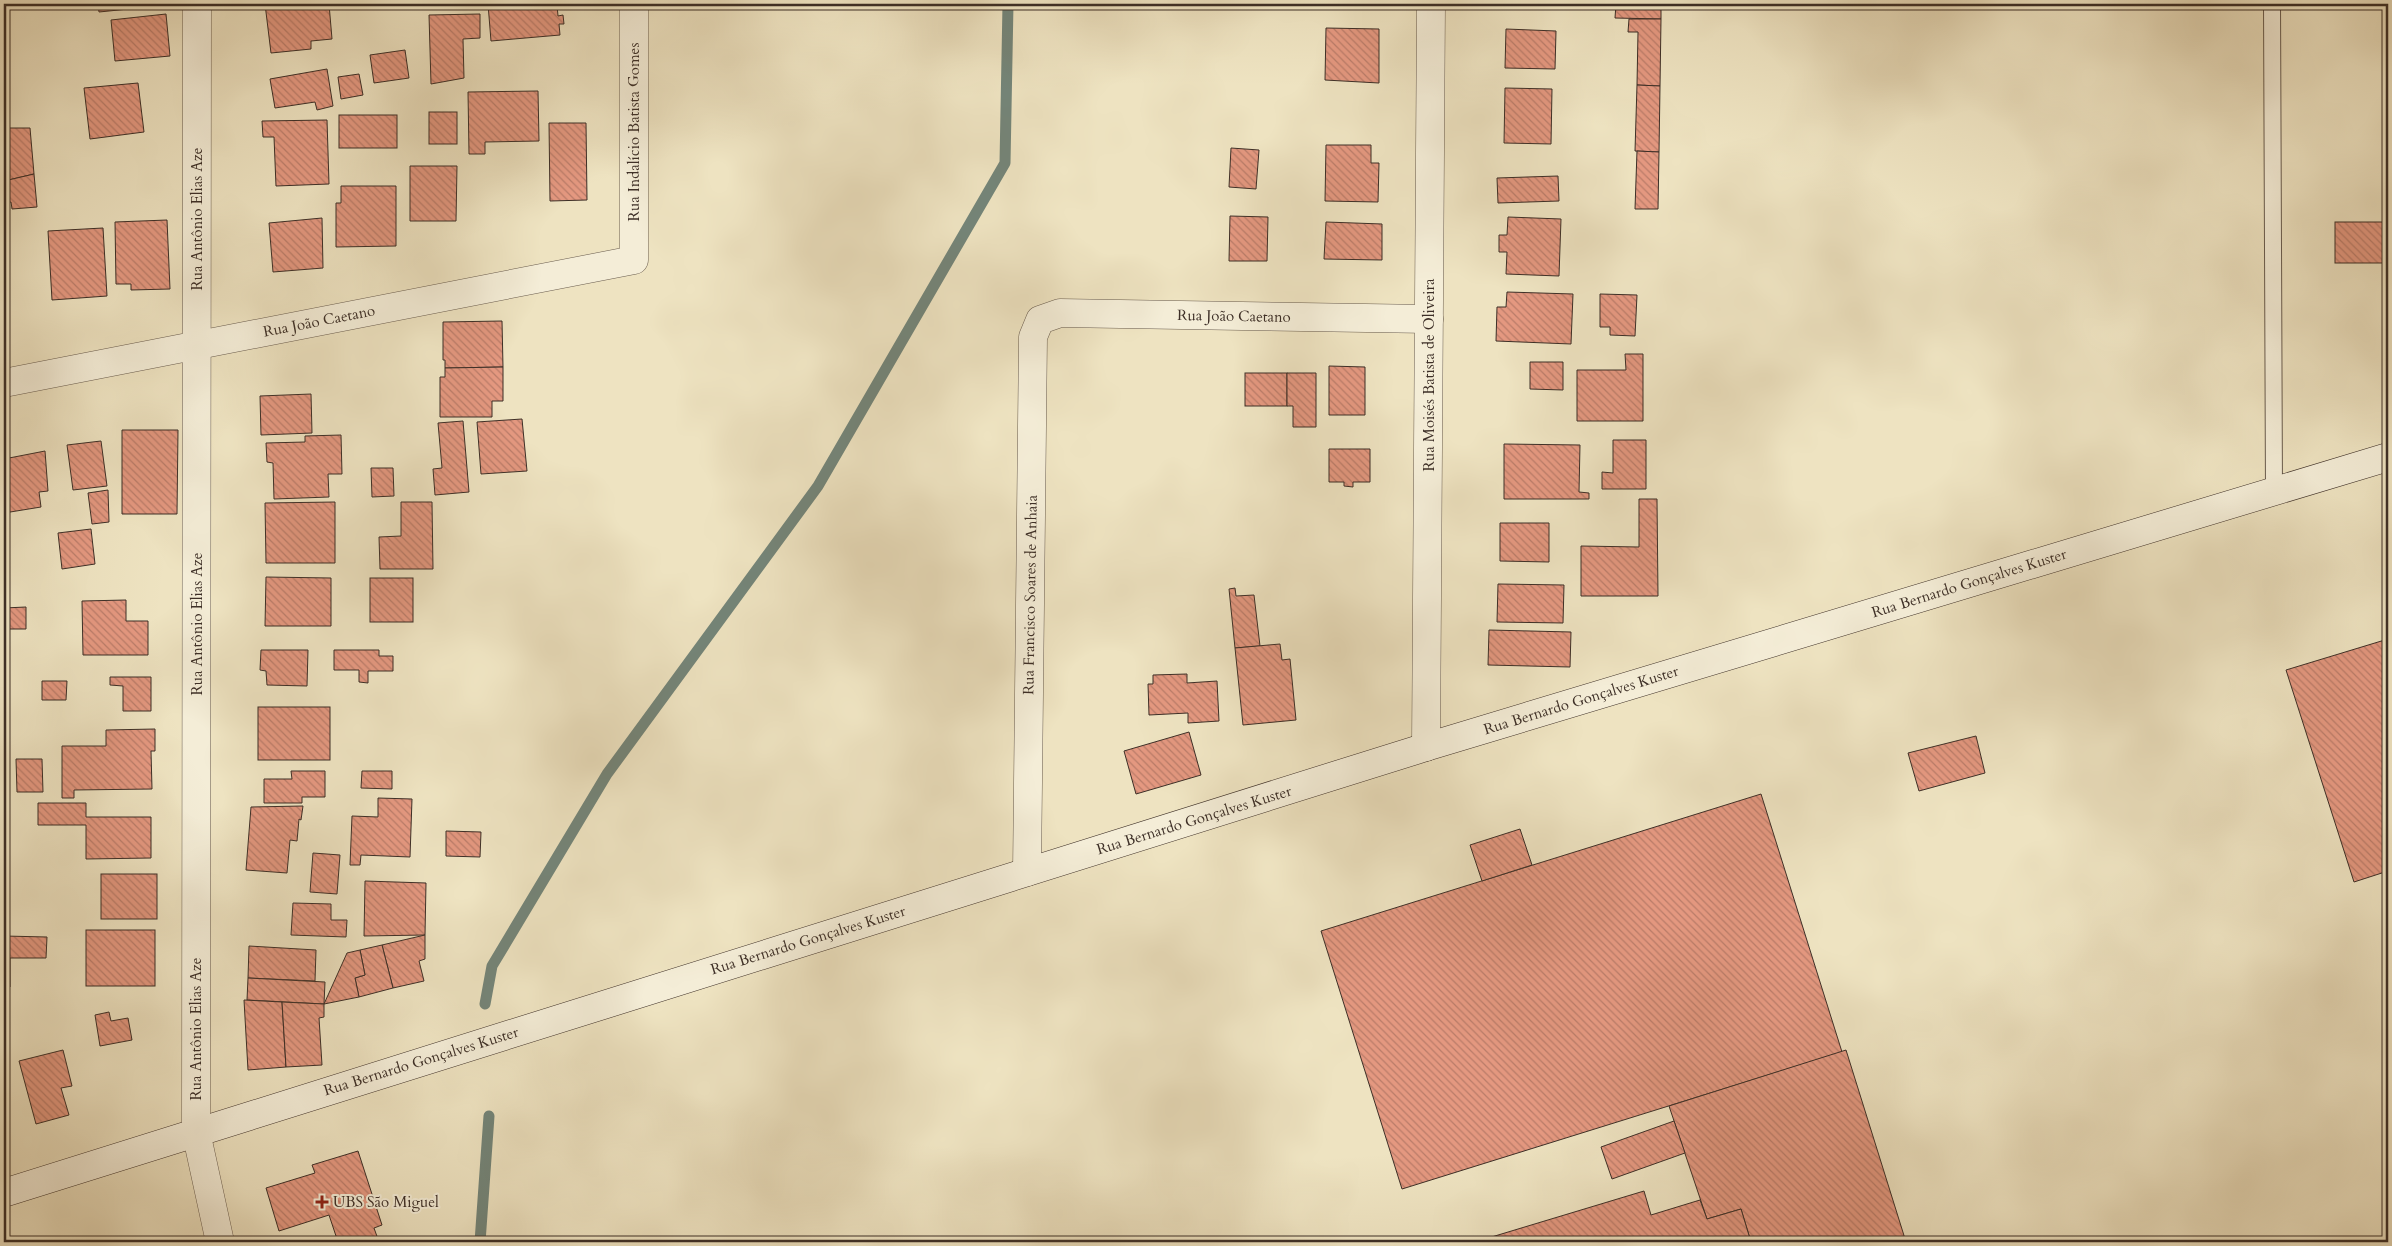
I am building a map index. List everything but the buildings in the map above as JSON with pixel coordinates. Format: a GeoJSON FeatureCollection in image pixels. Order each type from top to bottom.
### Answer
{"type":"FeatureCollection","features":[{"type":"Feature","properties":{"kind":"street","name":"Rua Antônio Elias Aze"},"geometry":{"type":"LineString","coordinates":[[197,4],[196,1132],[220,1242]]}},
{"type":"Feature","properties":{"kind":"street","name":"Rua Indalício Batista Gomes"},"geometry":{"type":"LineString","coordinates":[[634,4],[634,260]]}},
{"type":"Feature","properties":{"kind":"street","name":"Rua Moisés Batista de Oliveira"},"geometry":{"type":"LineString","coordinates":[[1426,747],[1431,4]]}},
{"type":"Feature","properties":{"kind":"street","name":"Rua João Caetano"},"geometry":{"type":"LineString","coordinates":[[4,383],[634,260]]}},
{"type":"Feature","properties":{"kind":"street","name":"Rua João Caetano"},"geometry":{"type":"LineString","coordinates":[[1040,320],[1060,313],[1429,319]]}},
{"type":"Feature","properties":{"kind":"street","name":"Rua Francisco Soares de Anhaia"},"geometry":{"type":"LineString","coordinates":[[1027,872],[1033,337],[1040,320]]}},
{"type":"Feature","properties":{"kind":"street","name":"Rua Bernardo Gonçalves Kuster"},"geometry":{"type":"LineString","coordinates":[[4,1193],[1426,747],[2388,457]]}},
{"type":"Feature","properties":{"kind":"lane"},"geometry":{"type":"LineString","coordinates":[[2272,4],[2274,491]]}},
{"type":"Feature","properties":{"kind":"waterway"},"geometry":{"type":"LineString","coordinates":[[485,1004],[492,966],[607,774],[818,486],[1005,163],[1008,4]]}},
{"type":"Feature","properties":{"kind":"waterway"},"geometry":{"type":"LineString","coordinates":[[480,1242],[489,1116]]}},
{"type":"Feature","properties":{"kind":"place","name":"UBS São Miguel"},"geometry":{"type":"Point","coordinates":[322,1202]}}]}
